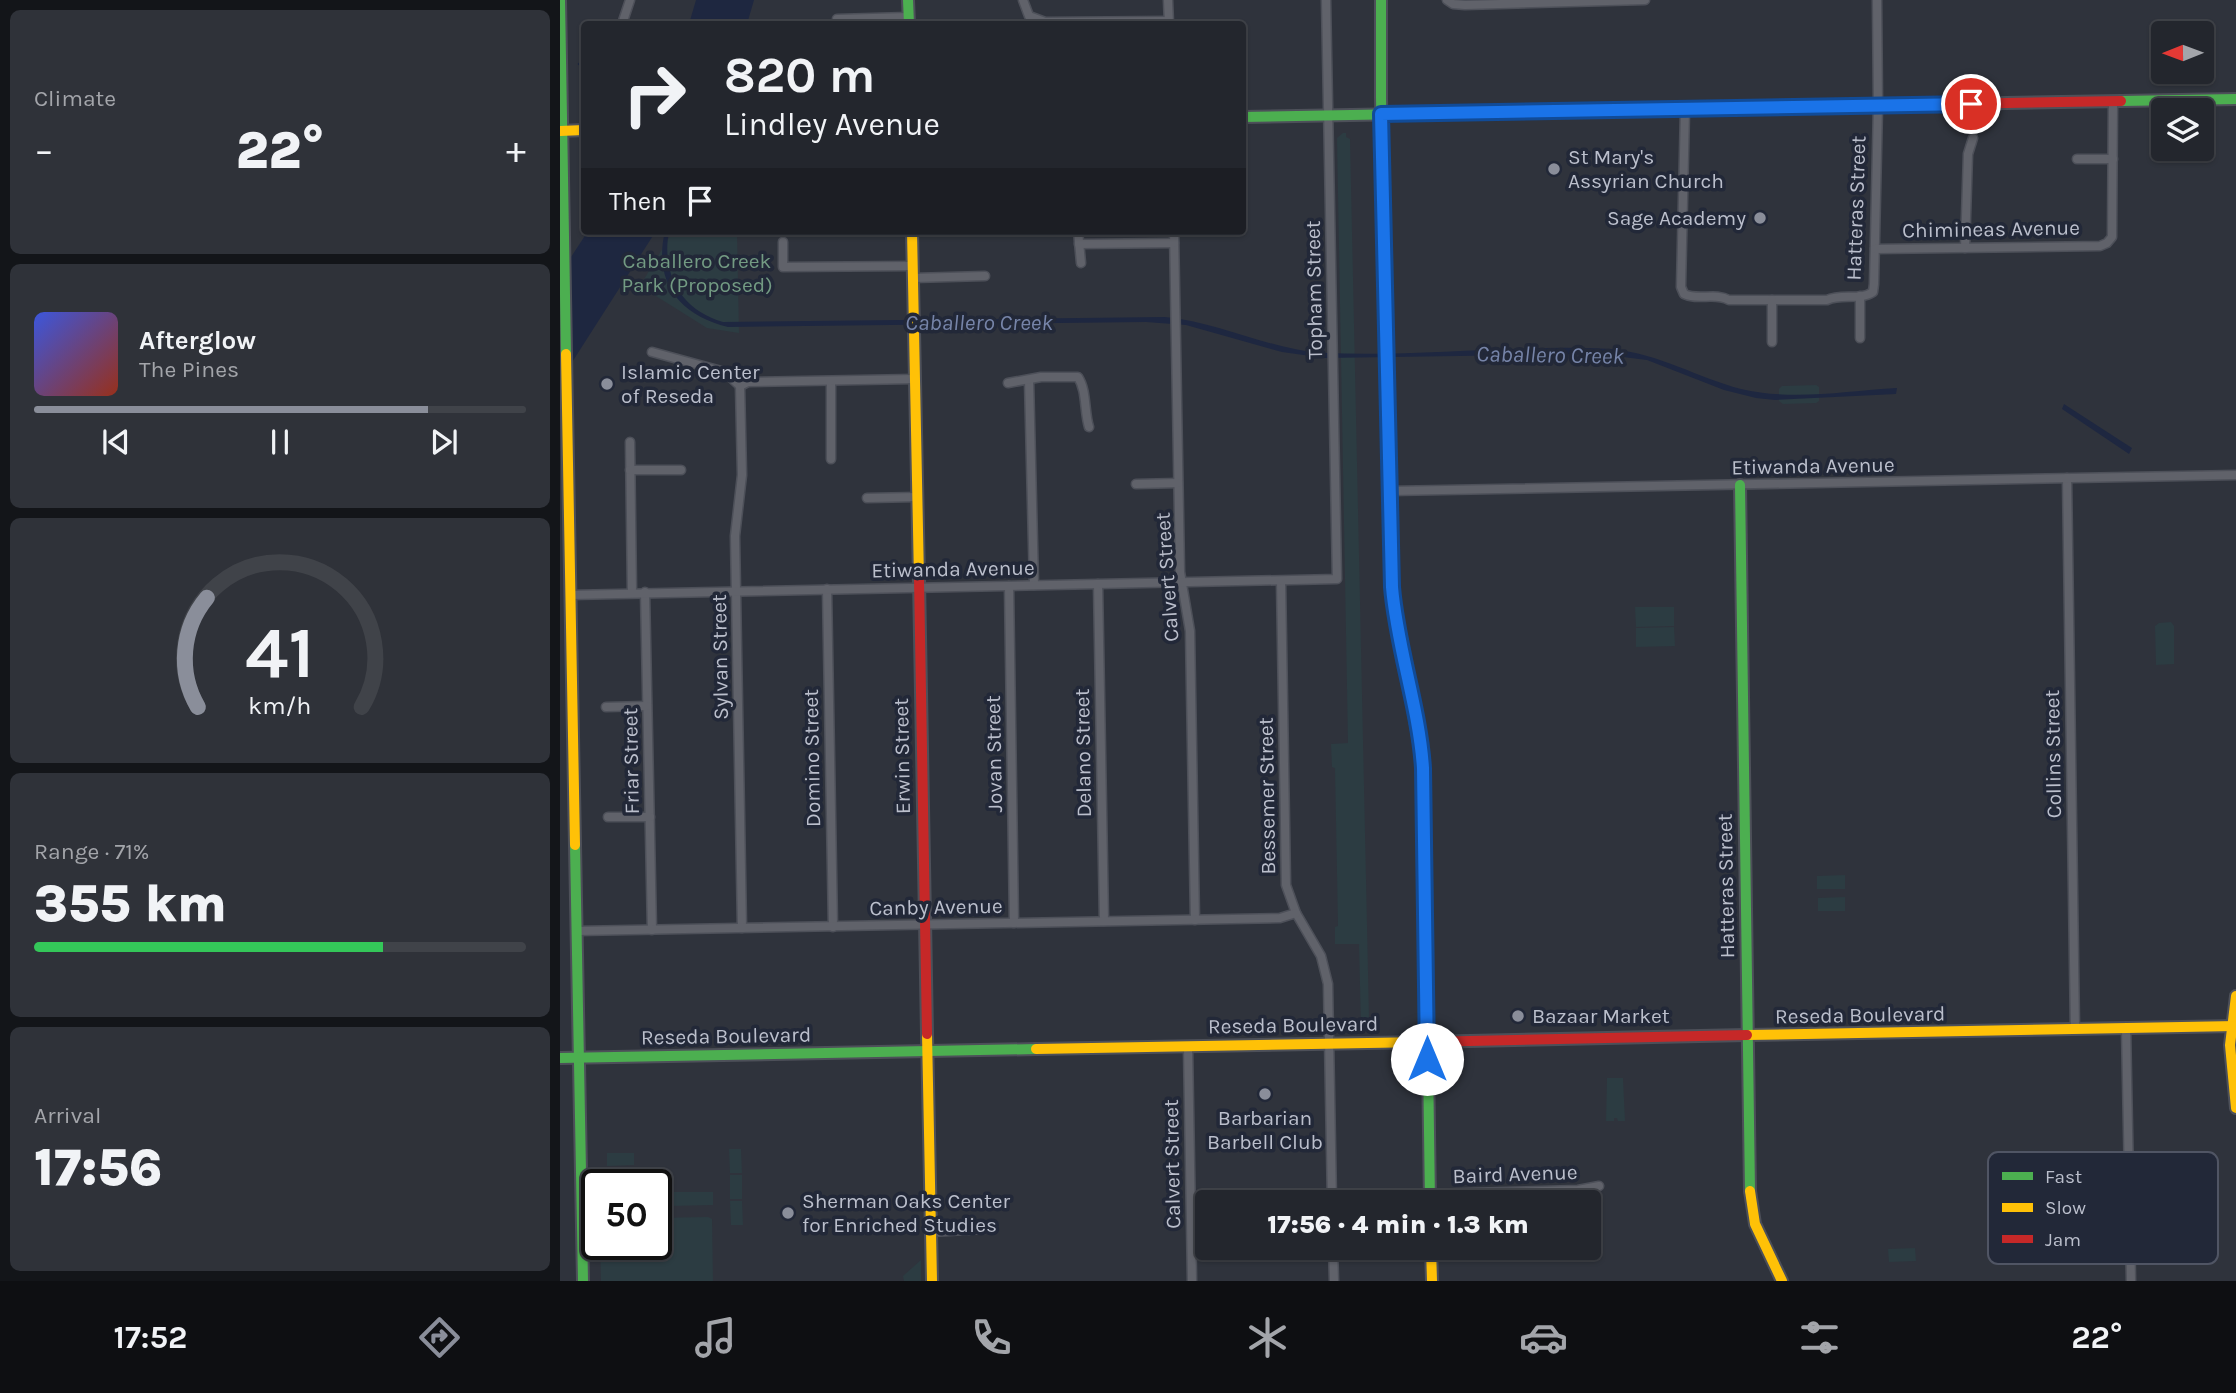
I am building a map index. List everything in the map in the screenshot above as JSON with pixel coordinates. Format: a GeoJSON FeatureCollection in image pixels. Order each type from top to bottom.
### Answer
{"type":"FeatureCollection","features":[{"type":"Feature","properties":{"kind":"main road"},"geometry":{"type":"LineString","coordinates":[[560,0],[583,1281]]}},
{"type":"Feature","properties":{"kind":"main road"},"geometry":{"type":"LineString","coordinates":[[908,0],[908,21]]}},
{"type":"Feature","properties":{"kind":"main road"},"geometry":{"type":"LineString","coordinates":[[1381,0],[1381,114],[1394,606],[1420,732],[1424,778],[1430,1190]]}},
{"type":"Feature","properties":{"kind":"main road"},"geometry":{"type":"LineString","coordinates":[[1246,117],[2236,99]]}},
{"type":"Feature","properties":{"kind":"main road"},"geometry":{"type":"LineString","coordinates":[[561,131],[581,130]]}},
{"type":"Feature","properties":{"kind":"main road","name":"Erwin Street"},"geometry":{"type":"LineString","coordinates":[[912,235],[932,1281]]}},
{"type":"Feature","properties":{"kind":"main road","name":"Hatteras Street"},"geometry":{"type":"LineString","coordinates":[[1740,485],[1747,1036],[1752,1209],[1762,1242],[1782,1281]]}},
{"type":"Feature","properties":{"kind":"main road"},"geometry":{"type":"LineString","coordinates":[[2236,996],[2230,1045],[2236,1108]]}},
{"type":"Feature","properties":{"kind":"main road","name":"Reseda Boulevard"},"geometry":{"type":"LineString","coordinates":[[560,1058],[2234,1026]]}},
{"type":"Feature","properties":{"kind":"main road"},"geometry":{"type":"LineString","coordinates":[[1432,1260],[1432,1281]]}},
{"type":"Feature","properties":{"kind":"street"},"geometry":{"type":"LineString","coordinates":[[623,21],[630,0]]}},
{"type":"Feature","properties":{"kind":"street"},"geometry":{"type":"LineString","coordinates":[[1023,0],[1029,16],[1042,21]]}},
{"type":"Feature","properties":{"kind":"street"},"geometry":{"type":"LineString","coordinates":[[1168,0],[1169,21]]}},
{"type":"Feature","properties":{"kind":"street","name":"Topham Street"},"geometry":{"type":"LineString","coordinates":[[1326,0],[1337,579]]}},
{"type":"Feature","properties":{"kind":"street"},"geometry":{"type":"LineString","coordinates":[[1447,0],[1465,5],[1645,0]]}},
{"type":"Feature","properties":{"kind":"street","name":"Hatteras Street"},"geometry":{"type":"LineString","coordinates":[[1860,338],[1860,296],[1873,292],[1878,106],[1877,0]]}},
{"type":"Feature","properties":{"kind":"street"},"geometry":{"type":"LineString","coordinates":[[837,19],[908,21]]}},
{"type":"Feature","properties":{"kind":"street"},"geometry":{"type":"LineString","coordinates":[[2077,159],[2113,159],[2113,101]]}},
{"type":"Feature","properties":{"kind":"street"},"geometry":{"type":"LineString","coordinates":[[1685,110],[1681,287],[1684,294],[1690,297],[1724,297],[1728,300],[1827,300],[1837,296],[1860,296]]}},
{"type":"Feature","properties":{"kind":"street"},"geometry":{"type":"LineString","coordinates":[[1965,248],[1968,154],[1973,138]]}},
{"type":"Feature","properties":{"kind":"street","name":"Chimineas Avenue"},"geometry":{"type":"LineString","coordinates":[[1875,249],[2100,246],[2112,237],[2113,159]]}},
{"type":"Feature","properties":{"kind":"street"},"geometry":{"type":"LineString","coordinates":[[1078,235],[1081,263]]}},
{"type":"Feature","properties":{"kind":"street","name":"Calvert Street"},"geometry":{"type":"LineString","coordinates":[[1174,235],[1181,583],[1190,631],[1195,920]]}},
{"type":"Feature","properties":{"kind":"street"},"geometry":{"type":"LineString","coordinates":[[783,242],[783,267],[912,266]]}},
{"type":"Feature","properties":{"kind":"street"},"geometry":{"type":"LineString","coordinates":[[1079,244],[1174,243]]}},
{"type":"Feature","properties":{"kind":"street"},"geometry":{"type":"LineString","coordinates":[[913,278],[985,276]]}},
{"type":"Feature","properties":{"kind":"street"},"geometry":{"type":"LineString","coordinates":[[1772,300],[1772,342]]}},
{"type":"Feature","properties":{"kind":"street"},"geometry":{"type":"LineString","coordinates":[[652,352],[725,372],[740,386],[748,383],[914,379]]}},
{"type":"Feature","properties":{"kind":"street"},"geometry":{"type":"LineString","coordinates":[[1008,383],[1041,377],[1078,377],[1082,384],[1089,427]]}},
{"type":"Feature","properties":{"kind":"street"},"geometry":{"type":"LineString","coordinates":[[1029,380],[1034,585]]}},
{"type":"Feature","properties":{"kind":"street"},"geometry":{"type":"LineString","coordinates":[[831,381],[831,459]]}},
{"type":"Feature","properties":{"kind":"street","name":"Sylvan Street"},"geometry":{"type":"LineString","coordinates":[[740,386],[742,475],[735,536],[742,928]]}},
{"type":"Feature","properties":{"kind":"street"},"geometry":{"type":"LineString","coordinates":[[630,442],[632,593]]}},
{"type":"Feature","properties":{"kind":"street"},"geometry":{"type":"LineString","coordinates":[[630,470],[681,470]]}},
{"type":"Feature","properties":{"kind":"street","name":"Etiwanda Avenue"},"geometry":{"type":"LineString","coordinates":[[1390,491],[2236,475]]}},
{"type":"Feature","properties":{"kind":"street","name":"Collins Street"},"geometry":{"type":"LineString","coordinates":[[2067,478],[2075,1030]]}},
{"type":"Feature","properties":{"kind":"street"},"geometry":{"type":"LineString","coordinates":[[1136,484],[1178,483]]}},
{"type":"Feature","properties":{"kind":"street"},"geometry":{"type":"LineString","coordinates":[[867,498],[917,497]]}},
{"type":"Feature","properties":{"kind":"street","name":"Etiwanda Avenue"},"geometry":{"type":"LineString","coordinates":[[570,595],[1337,579]]}},
{"type":"Feature","properties":{"kind":"street","name":"Bessemer Street"},"geometry":{"type":"LineString","coordinates":[[1281,581],[1286,885],[1296,913],[1325,966],[1330,1043]]}},
{"type":"Feature","properties":{"kind":"street","name":"Delano Street"},"geometry":{"type":"LineString","coordinates":[[1098,584],[1104,921]]}},
{"type":"Feature","properties":{"kind":"street","name":"Jovan Street"},"geometry":{"type":"LineString","coordinates":[[1009,586],[1014,923]]}},
{"type":"Feature","properties":{"kind":"street","name":"Domino Street"},"geometry":{"type":"LineString","coordinates":[[827,589],[833,927]]}},
{"type":"Feature","properties":{"kind":"street","name":"Friar Street"},"geometry":{"type":"LineString","coordinates":[[645,592],[652,930]]}},
{"type":"Feature","properties":{"kind":"street"},"geometry":{"type":"LineString","coordinates":[[606,706],[647,706]]}},
{"type":"Feature","properties":{"kind":"street"},"geometry":{"type":"LineString","coordinates":[[608,817],[650,817]]}},
{"type":"Feature","properties":{"kind":"street","name":"Canby Avenue"},"geometry":{"type":"LineString","coordinates":[[577,931],[1285,918],[1296,913]]}},
{"type":"Feature","properties":{"kind":"street"},"geometry":{"type":"LineString","coordinates":[[2126,1028],[2128,1152]]}},
{"type":"Feature","properties":{"kind":"street"},"geometry":{"type":"LineString","coordinates":[[1330,1043],[1332,1190]]}},
{"type":"Feature","properties":{"kind":"street","name":"Calvert Street"},"geometry":{"type":"LineString","coordinates":[[1188,1046],[1192,1281]]}},
{"type":"Feature","properties":{"kind":"street","name":"Baird Avenue"},"geometry":{"type":"LineString","coordinates":[[1578,1190],[1600,1186]]}},
{"type":"Feature","properties":{"kind":"street"},"geometry":{"type":"LineString","coordinates":[[931,1232],[984,1229]]}},
{"type":"Feature","properties":{"kind":"street"},"geometry":{"type":"LineString","coordinates":[[1333,1260],[1334,1281]]}},
{"type":"Feature","properties":{"kind":"green space"},"geometry":{"type":"Polygon","coordinates":[[[1343,133],[1350,139],[1369,1018],[1361,1026],[1359,944],[1335,944],[1335,927],[1338,926],[1335,768],[1332,767],[1331,744],[1348,743],[1337,138],[1343,133]]]}},
{"type":"Feature","properties":{"kind":"green space","name":"Caballero Creek Park (Proposed)"},"geometry":{"type":"Polygon","coordinates":[[[671,235],[737,235],[739,333],[707,328],[640,286],[671,235]]]}},
{"type":"Feature","properties":{"kind":"green space"},"geometry":{"type":"Polygon","coordinates":[[[1782,386],[1819,387],[1819,401],[1816,403],[1783,404],[1779,401],[1779,389],[1782,386]]]}},
{"type":"Feature","properties":{"kind":"green space"},"geometry":{"type":"Polygon","coordinates":[[[1635,607],[1674,607],[1674,626],[1636,627],[1635,607]]]}},
{"type":"Feature","properties":{"kind":"green space"},"geometry":{"type":"Polygon","coordinates":[[[2171,622],[2174,626],[2174,664],[2156,665],[2155,626],[2171,622]]]}},
{"type":"Feature","properties":{"kind":"green space"},"geometry":{"type":"Polygon","coordinates":[[[1674,627],[1675,646],[1636,647],[1636,628],[1674,627]]]}},
{"type":"Feature","properties":{"kind":"green space"},"geometry":{"type":"Polygon","coordinates":[[[1845,875],[1845,889],[1817,889],[1817,876],[1845,875]]]}},
{"type":"Feature","properties":{"kind":"green space"},"geometry":{"type":"Polygon","coordinates":[[[1845,897],[1845,911],[1818,911],[1818,898],[1845,897]]]}},
{"type":"Feature","properties":{"kind":"green space"},"geometry":{"type":"Polygon","coordinates":[[[1607,1078],[1623,1078],[1625,1121],[1614,1118],[1614,1121],[1606,1121],[1607,1078]]]}},
{"type":"Feature","properties":{"kind":"green space"},"geometry":{"type":"Polygon","coordinates":[[[729,1149],[741,1149],[742,1173],[730,1173],[729,1149]]]}},
{"type":"Feature","properties":{"kind":"green space"},"geometry":{"type":"Polygon","coordinates":[[[607,1153],[634,1153],[634,1165],[607,1166],[607,1153]]]}},
{"type":"Feature","properties":{"kind":"green space"},"geometry":{"type":"Polygon","coordinates":[[[730,1175],[742,1175],[742,1199],[730,1199],[730,1175]]]}},
{"type":"Feature","properties":{"kind":"green space"},"geometry":{"type":"Polygon","coordinates":[[[672,1192],[713,1192],[713,1205],[672,1206],[672,1192]]]}},
{"type":"Feature","properties":{"kind":"green space"},"geometry":{"type":"Polygon","coordinates":[[[730,1201],[742,1201],[743,1225],[731,1225],[730,1201]]]}},
{"type":"Feature","properties":{"kind":"green space"},"geometry":{"type":"Polygon","coordinates":[[[672,1218],[712,1219],[713,1281],[601,1281],[600,1260],[672,1260],[672,1218]]]}},
{"type":"Feature","properties":{"kind":"green space"},"geometry":{"type":"Polygon","coordinates":[[[1915,1248],[1916,1261],[1889,1262],[1888,1249],[1915,1248]]]}},
{"type":"Feature","properties":{"kind":"green space"},"geometry":{"type":"Polygon","coordinates":[[[921,1260],[921,1281],[904,1281],[903,1276],[921,1260]]]}},
{"type":"Feature","properties":{"kind":"water"},"geometry":{"type":"Polygon","coordinates":[[[696,0],[754,0],[748,21],[690,21],[696,0]]]}},
{"type":"Feature","properties":{"kind":"water"},"geometry":{"type":"Polygon","coordinates":[[[585,235],[653,235],[560,381],[560,274],[585,235]]]}},
{"type":"Feature","properties":{"kind":"water","name":"Caballero Creek"},"geometry":{"type":"Polygon","coordinates":[[[664,235],[668,235],[668,262],[677,288],[696,309],[723,322],[1165,317],[1205,324],[1285,347],[1325,353],[1612,349],[1646,356],[1725,384],[1760,393],[1819,394],[1897,388],[1896,394],[1775,400],[1724,390],[1647,360],[1599,354],[1325,358],[1282,352],[1186,325],[1146,322],[728,327],[711,322],[683,305],[667,281],[662,249],[664,235]]]}},
{"type":"Feature","properties":{"kind":"water"},"geometry":{"type":"Polygon","coordinates":[[[2064,404],[2132,448],[2129,454],[2062,409],[2064,404]]]}},
{"type":"Feature","properties":{"kind":"traffic: fast"},"geometry":{"type":"LineString","coordinates":[[560,0],[566,354]]}},
{"type":"Feature","properties":{"kind":"traffic: fast"},"geometry":{"type":"LineString","coordinates":[[908,0],[909,21]]}},
{"type":"Feature","properties":{"kind":"traffic: fast"},"geometry":{"type":"LineString","coordinates":[[1381,0],[1390,508]]}},
{"type":"Feature","properties":{"kind":"traffic: fast"},"geometry":{"type":"LineString","coordinates":[[2121,101],[2236,99]]}},
{"type":"Feature","properties":{"kind":"traffic: fast"},"geometry":{"type":"LineString","coordinates":[[1246,117],[1782,107]]}},
{"type":"Feature","properties":{"kind":"traffic: fast"},"geometry":{"type":"LineString","coordinates":[[1740,485],[1750,1191]]}},
{"type":"Feature","properties":{"kind":"traffic: fast"},"geometry":{"type":"LineString","coordinates":[[575,845],[583,1281]]}},
{"type":"Feature","properties":{"kind":"traffic: fast"},"geometry":{"type":"LineString","coordinates":[[1425,847],[1430,1190]]}},
{"type":"Feature","properties":{"kind":"traffic: fast"},"geometry":{"type":"LineString","coordinates":[[560,1058],[1036,1049]]}},
{"type":"Feature","properties":{"kind":"traffic: slow"},"geometry":{"type":"LineString","coordinates":[[560,131],[581,130]]}},
{"type":"Feature","properties":{"kind":"traffic: slow"},"geometry":{"type":"LineString","coordinates":[[912,235],[919,579]]}},
{"type":"Feature","properties":{"kind":"traffic: slow"},"geometry":{"type":"LineString","coordinates":[[566,354],[575,845]]}},
{"type":"Feature","properties":{"kind":"traffic: slow"},"geometry":{"type":"LineString","coordinates":[[1390,508],[1392,587],[1421,754],[1425,847]]}},
{"type":"Feature","properties":{"kind":"traffic: slow"},"geometry":{"type":"LineString","coordinates":[[2236,996],[2230,1045],[2236,1108]]}},
{"type":"Feature","properties":{"kind":"traffic: slow"},"geometry":{"type":"LineString","coordinates":[[1747,1035],[2236,1026]]}},
{"type":"Feature","properties":{"kind":"traffic: slow"},"geometry":{"type":"LineString","coordinates":[[927,1034],[932,1281]]}},
{"type":"Feature","properties":{"kind":"traffic: slow"},"geometry":{"type":"LineString","coordinates":[[1036,1049],[1424,1042]]}},
{"type":"Feature","properties":{"kind":"traffic: slow"},"geometry":{"type":"LineString","coordinates":[[1750,1191],[1755,1224],[1782,1281]]}},
{"type":"Feature","properties":{"kind":"traffic: slow"},"geometry":{"type":"LineString","coordinates":[[1431,1260],[1432,1281]]}},
{"type":"Feature","properties":{"kind":"traffic: jam"},"geometry":{"type":"LineString","coordinates":[[1782,107],[2121,101]]}},
{"type":"Feature","properties":{"kind":"traffic: jam"},"geometry":{"type":"LineString","coordinates":[[919,579],[927,1034]]}},
{"type":"Feature","properties":{"kind":"traffic: jam"},"geometry":{"type":"LineString","coordinates":[[1424,1042],[1747,1035]]}},
{"type":"Feature","properties":{"kind":"place","name":"St Mary's Assyrian Church"},"geometry":{"type":"Point","coordinates":[1554,169]}},
{"type":"Feature","properties":{"kind":"place","name":"Sage Academy"},"geometry":{"type":"Point","coordinates":[1760,218]}},
{"type":"Feature","properties":{"kind":"place","name":"Islamic Center of Reseda"},"geometry":{"type":"Point","coordinates":[607,384]}},
{"type":"Feature","properties":{"kind":"place","name":"Bazaar Market"},"geometry":{"type":"Point","coordinates":[1518,1016]}},
{"type":"Feature","properties":{"kind":"place","name":"Barbarian Barbell Club"},"geometry":{"type":"Point","coordinates":[1265,1094]}},
{"type":"Feature","properties":{"kind":"place","name":"Sherman Oaks Center for Enriched Studies"},"geometry":{"type":"Point","coordinates":[788,1213]}},
{"type":"Feature","properties":{"kind":"route"},"geometry":{"type":"LineString","coordinates":[[1427,1059],[1423,768],[1420,732],[1397,624],[1392,587],[1381,114],[1971,104]]}}]}
